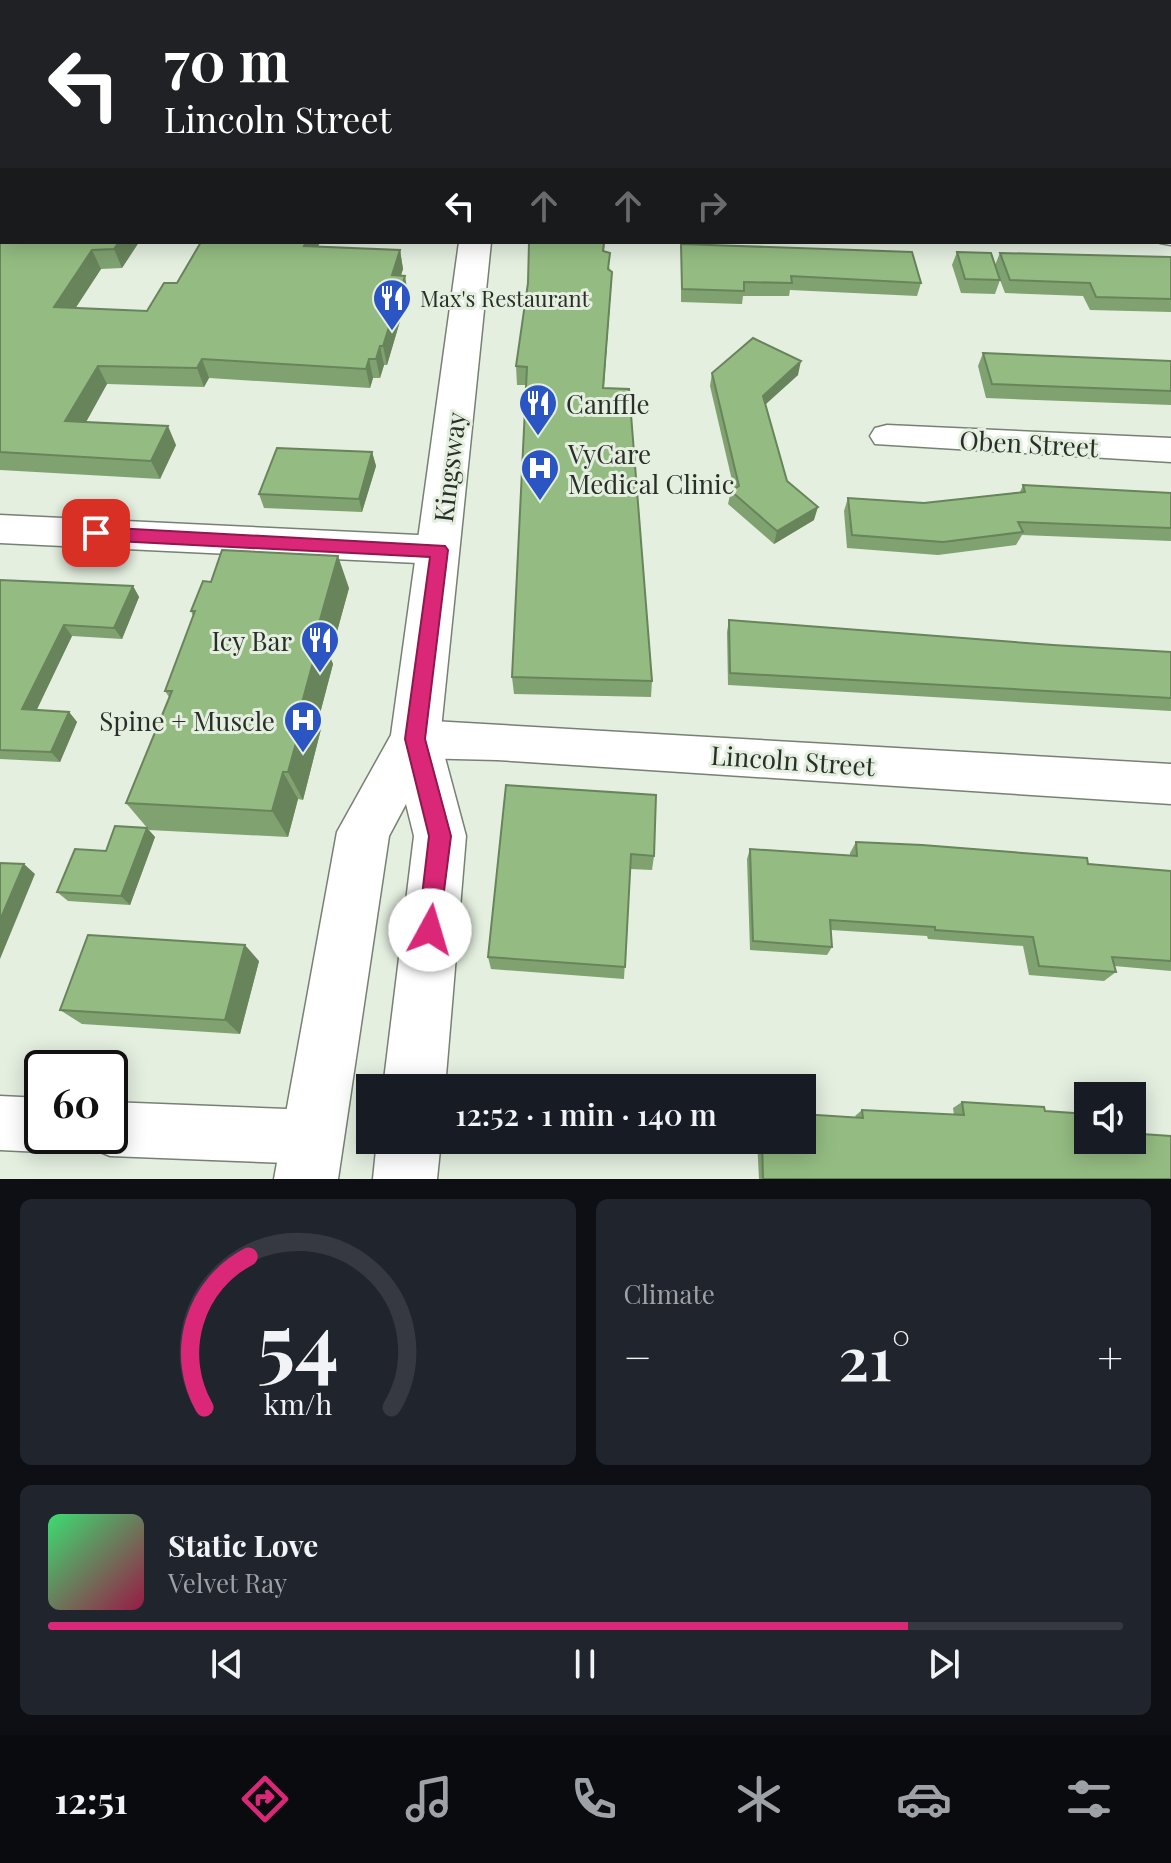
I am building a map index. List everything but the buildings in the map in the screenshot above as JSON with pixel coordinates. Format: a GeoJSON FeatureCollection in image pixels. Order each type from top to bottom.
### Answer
{"type":"FeatureCollection","features":[{"type":"Feature","properties":{"kind":"main road","name":"Kingsway"},"geometry":{"type":"LineString","coordinates":[[415,1074],[440,836],[415,739],[475,244]]}},
{"type":"Feature","properties":{"kind":"main road","name":"Kingsway"},"geometry":{"type":"LineString","coordinates":[[310,1158],[363,832],[415,739]]}},
{"type":"Feature","properties":{"kind":"main road"},"geometry":{"type":"LineString","coordinates":[[405,1179],[408,1154]]}},
{"type":"Feature","properties":{"kind":"street","name":"Oben Street"},"geometry":{"type":"LineString","coordinates":[[887,436],[1171,450]]}},
{"type":"Feature","properties":{"kind":"street"},"geometry":{"type":"LineString","coordinates":[[0,529],[439,550]]}},
{"type":"Feature","properties":{"kind":"street","name":"Lincoln Street"},"geometry":{"type":"LineString","coordinates":[[415,739],[497,741],[1171,784]]}},
{"type":"Feature","properties":{"kind":"street"},"geometry":{"type":"LineString","coordinates":[[0,1123],[24,1124]]}},
{"type":"Feature","properties":{"kind":"street"},"geometry":{"type":"LineString","coordinates":[[128,1132],[310,1158]]}},
{"type":"Feature","properties":{"kind":"place","name":"Max's Restaurant"},"geometry":{"type":"Point","coordinates":[392,332]}},
{"type":"Feature","properties":{"kind":"place","name":"Canffle"},"geometry":{"type":"Point","coordinates":[538,437]}},
{"type":"Feature","properties":{"kind":"place","name":"VyCare Medical Clinic"},"geometry":{"type":"Point","coordinates":[540,502]}},
{"type":"Feature","properties":{"kind":"place","name":"Icy Bar"},"geometry":{"type":"Point","coordinates":[320,674]}},
{"type":"Feature","properties":{"kind":"place","name":"Spine + Muscle"},"geometry":{"type":"Point","coordinates":[303,754]}},
{"type":"Feature","properties":{"kind":"route"},"geometry":{"type":"LineString","coordinates":[[96,533],[439,550],[415,739],[440,836],[430,930]]}}]}
